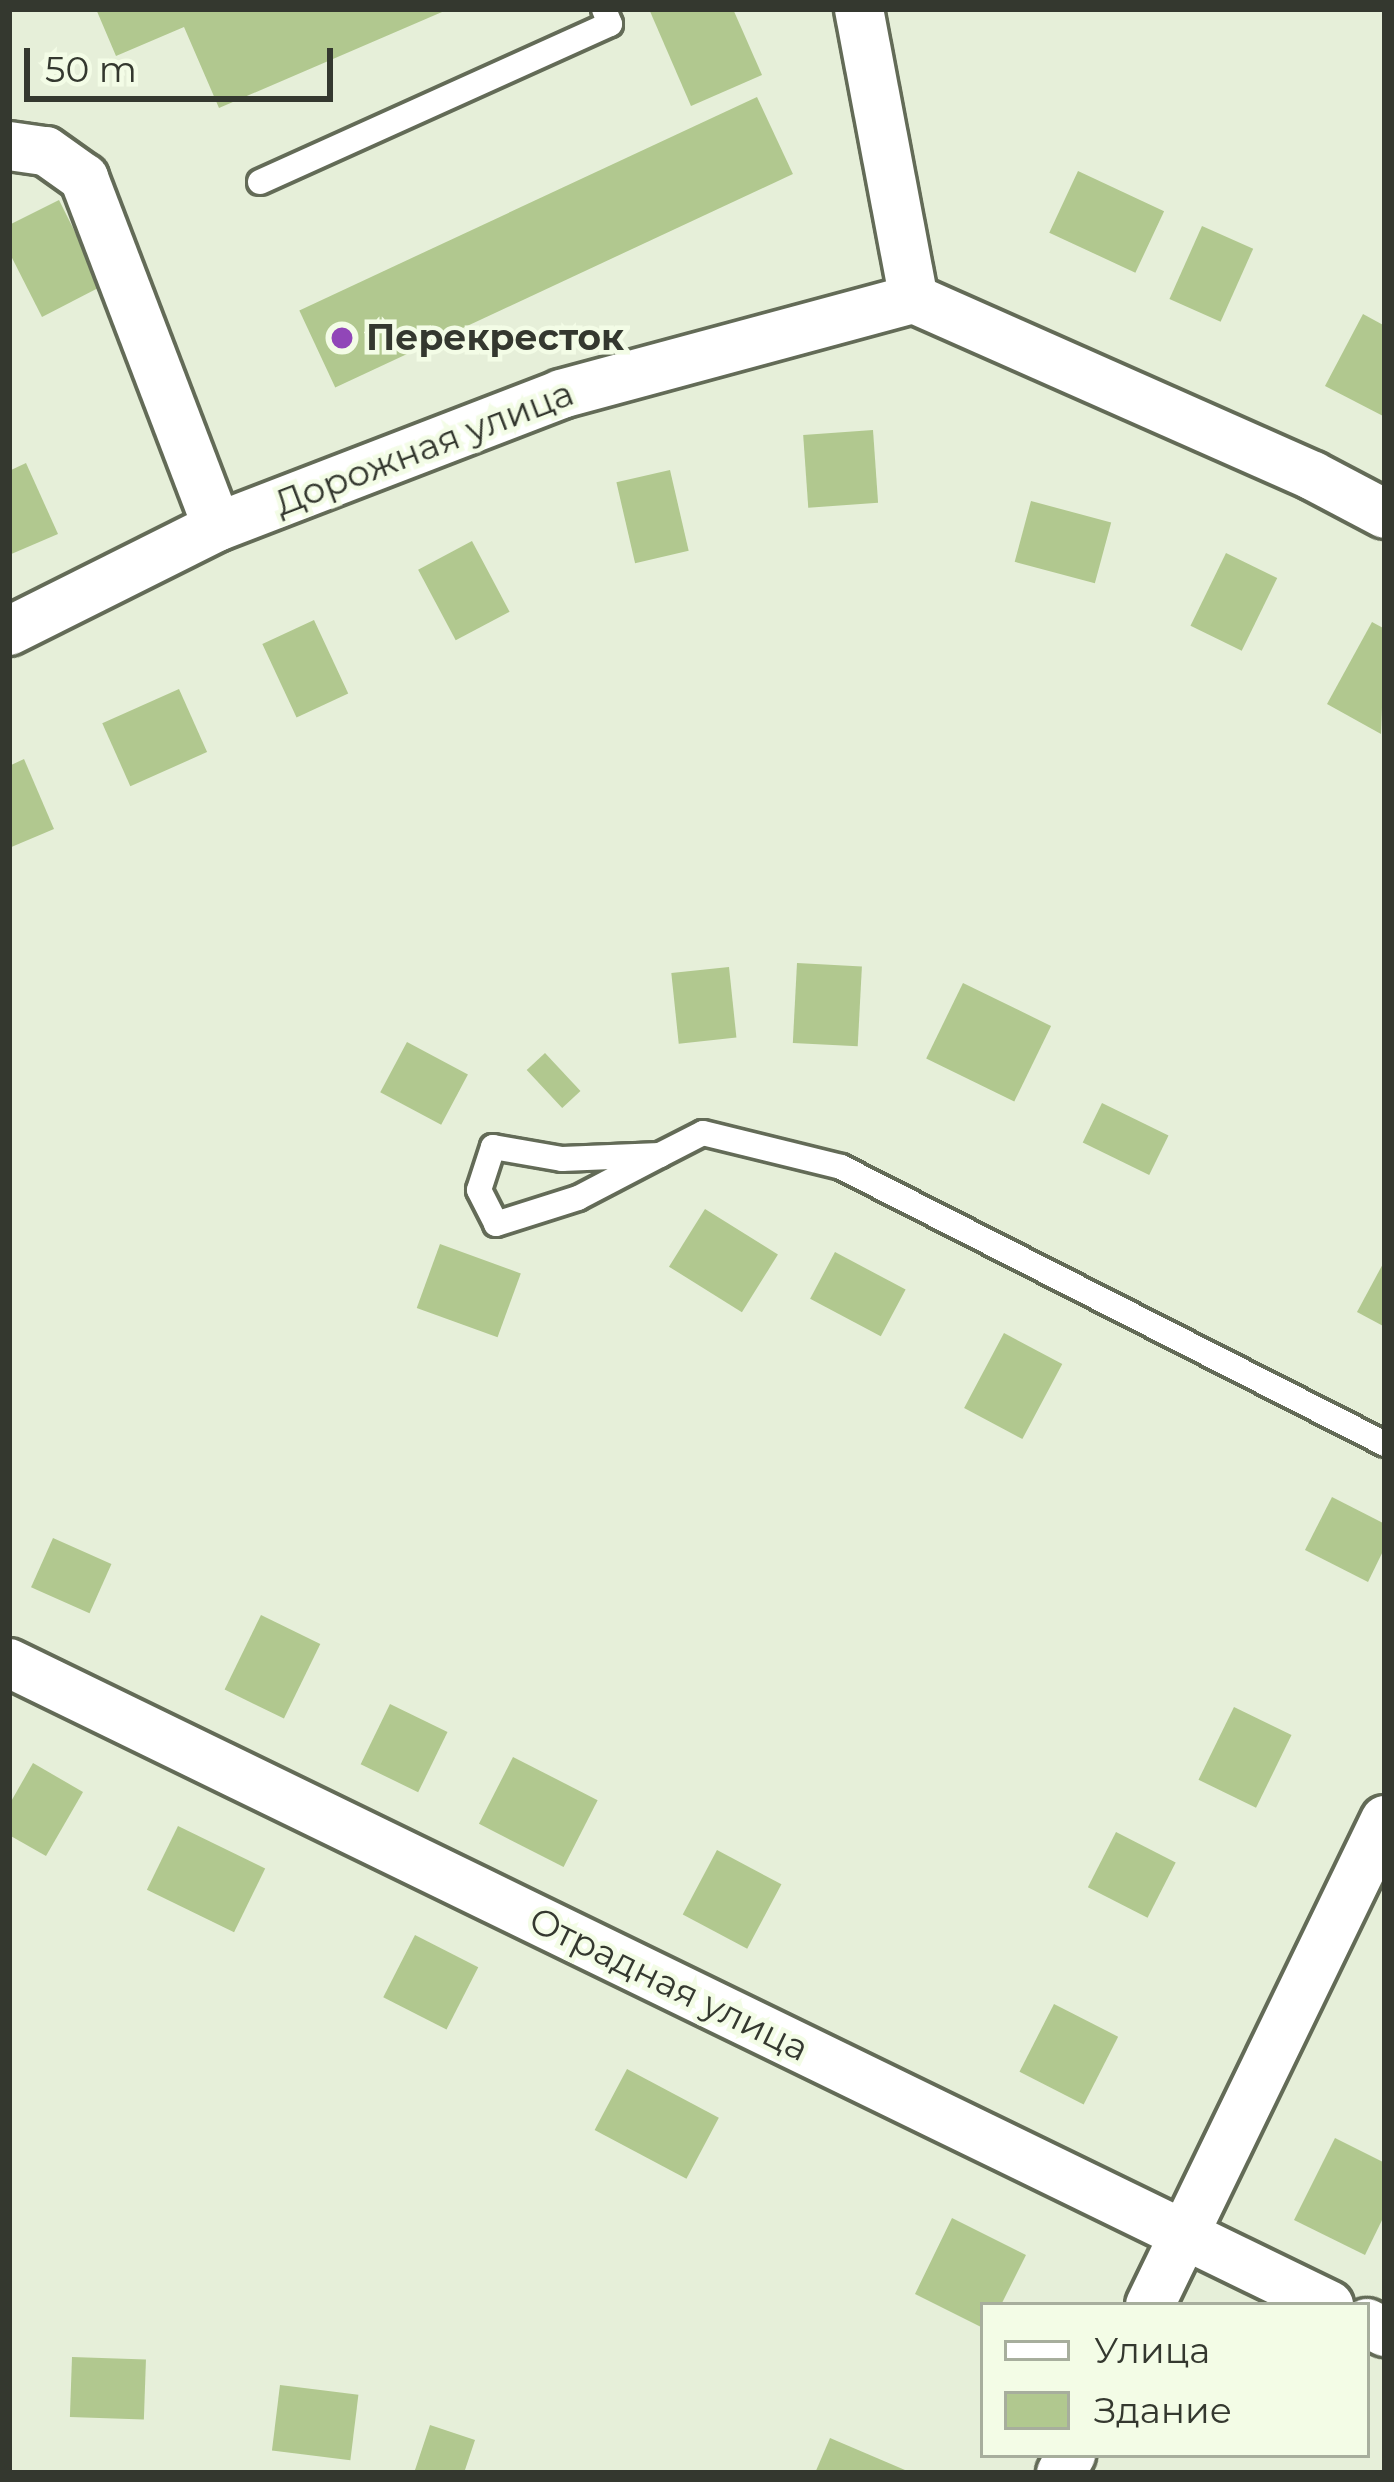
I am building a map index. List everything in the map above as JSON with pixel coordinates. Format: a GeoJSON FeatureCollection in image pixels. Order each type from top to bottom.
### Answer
{"type":"FeatureCollection","features":[{"type":"Feature","properties":{"kind":"street"},"geometry":{"type":"LineString","coordinates":[[859,9],[914,298],[1313,476],[1385,514]]}},
{"type":"Feature","properties":{"kind":"street"},"geometry":{"type":"LineString","coordinates":[[28,148],[84,178],[217,527]]}},
{"type":"Feature","properties":{"kind":"street","name":"Дорожная улица"},"geometry":{"type":"LineString","coordinates":[[9,631],[217,527],[561,394],[914,298]]}},
{"type":"Feature","properties":{"kind":"street","name":"Отрадная улица"},"geometry":{"type":"LineString","coordinates":[[9,1663],[1323,2302]]}},
{"type":"Feature","properties":{"kind":"street"},"geometry":{"type":"LineString","coordinates":[[1152,2302],[1385,1820]]}},
{"type":"Feature","properties":{"kind":"lane"},"geometry":{"type":"LineString","coordinates":[[260,182],[610,24],[604,9]]}},
{"type":"Feature","properties":{"kind":"lane"},"geometry":{"type":"LineString","coordinates":[[660,1155],[562,1159],[493,1147],[479,1190],[496,1224],[578,1198],[703,1133],[841,1167],[1385,1444]]}},
{"type":"Feature","properties":{"kind":"building"},"geometry":{"type":"Polygon","coordinates":[[[96,9],[449,9],[219,108],[184,27],[116,56],[96,9]]]}},
{"type":"Feature","properties":{"kind":"building"},"geometry":{"type":"Polygon","coordinates":[[[649,9],[733,9],[762,75],[691,106],[649,9]]]}},
{"type":"Feature","properties":{"kind":"building"},"geometry":{"type":"Polygon","coordinates":[[[757,97],[793,174],[335,387],[299,310],[757,97]]]}},
{"type":"Feature","properties":{"kind":"building"},"geometry":{"type":"Polygon","coordinates":[[[1078,171],[1164,211],[1135,273],[1049,233],[1078,171]]]}},
{"type":"Feature","properties":{"kind":"building"},"geometry":{"type":"Polygon","coordinates":[[[59,200],[102,286],[42,317],[9,252],[9,225],[59,200]]]}},
{"type":"Feature","properties":{"kind":"building"},"geometry":{"type":"Polygon","coordinates":[[[1202,226],[1253,249],[1221,322],[1169,299],[1202,226]]]}},
{"type":"Feature","properties":{"kind":"building"},"geometry":{"type":"Polygon","coordinates":[[[1363,314],[1385,326],[1385,417],[1325,386],[1363,314]]]}},
{"type":"Feature","properties":{"kind":"building"},"geometry":{"type":"Polygon","coordinates":[[[873,430],[878,503],[808,508],[803,435],[873,430]]]}},
{"type":"Feature","properties":{"kind":"building"},"geometry":{"type":"Polygon","coordinates":[[[26,463],[58,534],[9,555],[9,471],[26,463]]]}},
{"type":"Feature","properties":{"kind":"building"},"geometry":{"type":"Polygon","coordinates":[[[670,470],[689,551],[635,563],[616,482],[670,470]]]}},
{"type":"Feature","properties":{"kind":"building"},"geometry":{"type":"Polygon","coordinates":[[[1031,501],[1111,522],[1095,583],[1015,562],[1031,501]]]}},
{"type":"Feature","properties":{"kind":"building"},"geometry":{"type":"Polygon","coordinates":[[[472,541],[510,612],[456,640],[418,570],[472,541]]]}},
{"type":"Feature","properties":{"kind":"building"},"geometry":{"type":"Polygon","coordinates":[[[1226,553],[1277,578],[1242,651],[1190,626],[1226,553]]]}},
{"type":"Feature","properties":{"kind":"building"},"geometry":{"type":"Polygon","coordinates":[[[314,620],[348,693],[297,718],[262,644],[314,620]]]}},
{"type":"Feature","properties":{"kind":"building"},"geometry":{"type":"Polygon","coordinates":[[[1372,622],[1385,629],[1381,734],[1327,704],[1372,622]]]}},
{"type":"Feature","properties":{"kind":"building"},"geometry":{"type":"Polygon","coordinates":[[[179,689],[207,752],[130,786],[102,723],[179,689]]]}},
{"type":"Feature","properties":{"kind":"building"},"geometry":{"type":"Polygon","coordinates":[[[24,759],[54,829],[9,848],[9,766],[24,759]]]}},
{"type":"Feature","properties":{"kind":"building"},"geometry":{"type":"Polygon","coordinates":[[[797,963],[862,966],[858,1046],[793,1043],[797,963]]]}},
{"type":"Feature","properties":{"kind":"building"},"geometry":{"type":"Polygon","coordinates":[[[729,967],[736,1038],[679,1044],[671,973],[729,967]]]}},
{"type":"Feature","properties":{"kind":"building"},"geometry":{"type":"Polygon","coordinates":[[[963,983],[1051,1026],[1014,1101],[926,1058],[963,983]]]}},
{"type":"Feature","properties":{"kind":"building"},"geometry":{"type":"Polygon","coordinates":[[[407,1042],[468,1074],[441,1125],[380,1092],[407,1042]]]}},
{"type":"Feature","properties":{"kind":"building"},"geometry":{"type":"Polygon","coordinates":[[[545,1053],[580,1091],[562,1108],[527,1070],[545,1053]]]}},
{"type":"Feature","properties":{"kind":"building"},"geometry":{"type":"Polygon","coordinates":[[[1102,1103],[1169,1135],[1149,1175],[1083,1143],[1102,1103]]]}},
{"type":"Feature","properties":{"kind":"building"},"geometry":{"type":"Polygon","coordinates":[[[705,1209],[778,1255],[742,1312],[669,1267],[705,1209]]]}},
{"type":"Feature","properties":{"kind":"building"},"geometry":{"type":"Polygon","coordinates":[[[440,1244],[521,1273],[498,1337],[417,1308],[440,1244]]]}},
{"type":"Feature","properties":{"kind":"building"},"geometry":{"type":"Polygon","coordinates":[[[835,1252],[906,1290],[881,1336],[810,1299],[835,1252]]]}},
{"type":"Feature","properties":{"kind":"building"},"geometry":{"type":"Polygon","coordinates":[[[1385,1260],[1385,1327],[1357,1312],[1385,1260]]]}},
{"type":"Feature","properties":{"kind":"building"},"geometry":{"type":"Polygon","coordinates":[[[1004,1333],[1062,1364],[1022,1439],[964,1408],[1004,1333]]]}},
{"type":"Feature","properties":{"kind":"building"},"geometry":{"type":"Polygon","coordinates":[[[1332,1497],[1385,1524],[1385,1547],[1368,1582],[1305,1550],[1332,1497]]]}},
{"type":"Feature","properties":{"kind":"building"},"geometry":{"type":"Polygon","coordinates":[[[53,1538],[111,1564],[90,1613],[31,1587],[53,1538]]]}},
{"type":"Feature","properties":{"kind":"building"},"geometry":{"type":"Polygon","coordinates":[[[261,1615],[320,1644],[284,1719],[225,1690],[261,1615]]]}},
{"type":"Feature","properties":{"kind":"building"},"geometry":{"type":"Polygon","coordinates":[[[390,1704],[448,1732],[418,1792],[361,1764],[390,1704]]]}},
{"type":"Feature","properties":{"kind":"building"},"geometry":{"type":"Polygon","coordinates":[[[1234,1707],[1292,1735],[1256,1808],[1198,1780],[1234,1707]]]}},
{"type":"Feature","properties":{"kind":"building"},"geometry":{"type":"Polygon","coordinates":[[[513,1757],[598,1800],[564,1867],[479,1824],[513,1757]]]}},
{"type":"Feature","properties":{"kind":"building"},"geometry":{"type":"Polygon","coordinates":[[[33,1763],[83,1792],[46,1856],[9,1835],[9,1805],[33,1763]]]}},
{"type":"Feature","properties":{"kind":"building"},"geometry":{"type":"Polygon","coordinates":[[[178,1826],[265,1869],[234,1932],[147,1890],[178,1826]]]}},
{"type":"Feature","properties":{"kind":"building"},"geometry":{"type":"Polygon","coordinates":[[[1116,1832],[1176,1862],[1148,1918],[1088,1887],[1116,1832]]]}},
{"type":"Feature","properties":{"kind":"building"},"geometry":{"type":"Polygon","coordinates":[[[717,1850],[781,1884],[747,1949],[683,1914],[717,1850]]]}},
{"type":"Feature","properties":{"kind":"building"},"geometry":{"type":"Polygon","coordinates":[[[415,1935],[478,1967],[446,2030],[383,1997],[415,1935]]]}},
{"type":"Feature","properties":{"kind":"building"},"geometry":{"type":"Polygon","coordinates":[[[1054,2004],[1118,2037],[1084,2104],[1019,2072],[1054,2004]]]}},
{"type":"Feature","properties":{"kind":"building"},"geometry":{"type":"Polygon","coordinates":[[[627,2069],[719,2118],[686,2179],[595,2130],[627,2069]]]}},
{"type":"Feature","properties":{"kind":"building"},"geometry":{"type":"Polygon","coordinates":[[[1335,2138],[1385,2163],[1385,2214],[1365,2255],[1294,2220],[1335,2138]]]}},
{"type":"Feature","properties":{"kind":"building"},"geometry":{"type":"Polygon","coordinates":[[[952,2218],[1026,2255],[1002,2302],[980,2302],[980,2326],[915,2294],[952,2218]]]}},
{"type":"Feature","properties":{"kind":"building"},"geometry":{"type":"Polygon","coordinates":[[[72,2357],[146,2360],[144,2420],[70,2417],[72,2357]]]}},
{"type":"Feature","properties":{"kind":"building"},"geometry":{"type":"Polygon","coordinates":[[[280,2385],[358,2395],[350,2460],[272,2451],[280,2385]]]}},
{"type":"Feature","properties":{"kind":"building"},"geometry":{"type":"Polygon","coordinates":[[[430,2425],[475,2440],[464,2473],[414,2473],[430,2425]]]}},
{"type":"Feature","properties":{"kind":"building"},"geometry":{"type":"Polygon","coordinates":[[[830,2438],[912,2473],[815,2473],[830,2438]]]}},
{"type":"Feature","properties":{"kind":"place","name":"Перекресток"},"geometry":{"type":"Point","coordinates":[342,338]}}]}
